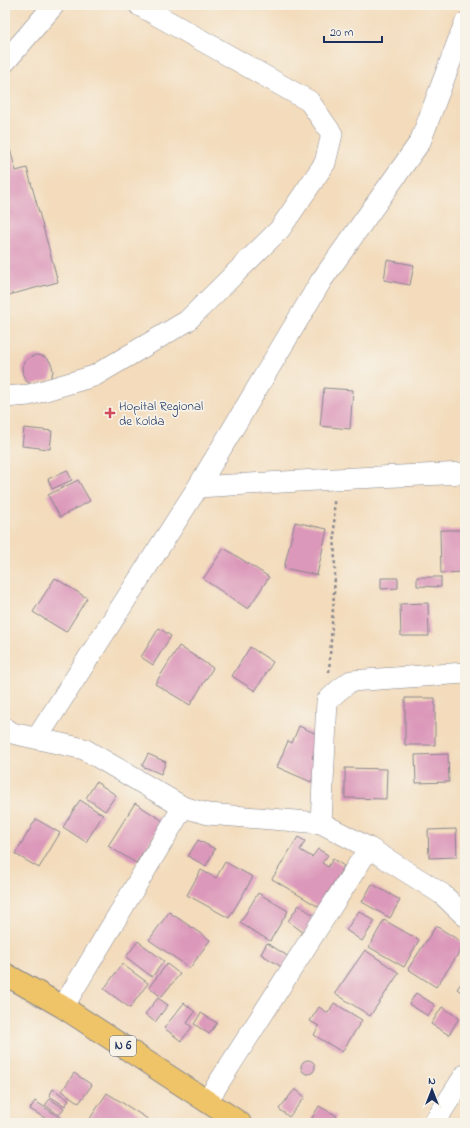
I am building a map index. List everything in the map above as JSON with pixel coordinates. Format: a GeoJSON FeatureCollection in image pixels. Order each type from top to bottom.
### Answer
{"type":"FeatureCollection","features":[{"type":"Feature","properties":{"kind":"main road","name":"N 6"},"geometry":{"type":"LineString","coordinates":[[5,974],[64,1007],[240,1123]]}},
{"type":"Feature","properties":{"kind":"street"},"geometry":{"type":"LineString","coordinates":[[5,62],[54,5]]}},
{"type":"Feature","properties":{"kind":"street"},"geometry":{"type":"LineString","coordinates":[[5,397],[29,395],[94,376],[186,321],[280,229],[326,164],[332,134],[309,101],[139,5]]}},
{"type":"Feature","properties":{"kind":"street"},"geometry":{"type":"LineString","coordinates":[[37,738],[198,487],[321,282],[420,142],[465,23]]}},
{"type":"Feature","properties":{"kind":"street"},"geometry":{"type":"LineString","coordinates":[[198,487],[465,473]]}},
{"type":"Feature","properties":{"kind":"street"},"geometry":{"type":"LineString","coordinates":[[321,823],[327,702],[351,681],[465,673]]}},
{"type":"Feature","properties":{"kind":"street"},"geometry":{"type":"LineString","coordinates":[[7,734],[37,738],[84,749],[183,807],[208,814],[321,823],[369,848],[442,894],[465,916]]}},
{"type":"Feature","properties":{"kind":"street"},"geometry":{"type":"LineString","coordinates":[[64,1007],[183,807]]}},
{"type":"Feature","properties":{"kind":"street"},"geometry":{"type":"LineString","coordinates":[[208,1101],[369,848]]}},
{"type":"Feature","properties":{"kind":"street"},"geometry":{"type":"LineString","coordinates":[[434,1123],[465,1074]]}},
{"type":"Feature","properties":{"kind":"path"},"geometry":{"type":"LineString","coordinates":[[327,702],[335,577],[334,479]]}},
{"type":"Feature","properties":{"kind":"building"},"geometry":{"type":"Polygon","coordinates":[[[5,131],[16,171],[27,168],[58,282],[5,296],[5,131]]]}},
{"type":"Feature","properties":{"kind":"building"},"geometry":{"type":"Polygon","coordinates":[[[387,260],[414,265],[410,285],[384,280],[387,260]]]}},
{"type":"Feature","properties":{"kind":"building"},"geometry":{"type":"Polygon","coordinates":[[[36,355],[43,356],[49,360],[53,372],[50,379],[32,385],[26,381],[22,368],[24,362],[30,357],[36,355]]]}},
{"type":"Feature","properties":{"kind":"building"},"geometry":{"type":"Polygon","coordinates":[[[324,388],[353,390],[350,429],[320,426],[324,388]]]}},
{"type":"Feature","properties":{"kind":"building"},"geometry":{"type":"Polygon","coordinates":[[[24,428],[52,431],[50,449],[22,446],[24,428]]]}},
{"type":"Feature","properties":{"kind":"building"},"geometry":{"type":"Polygon","coordinates":[[[67,470],[72,480],[52,489],[48,479],[67,470]]]}},
{"type":"Feature","properties":{"kind":"building"},"geometry":{"type":"Polygon","coordinates":[[[78,480],[90,501],[60,517],[48,495],[78,480]]]}},
{"type":"Feature","properties":{"kind":"building"},"geometry":{"type":"Polygon","coordinates":[[[295,522],[327,529],[317,575],[284,568],[295,522]]]}},
{"type":"Feature","properties":{"kind":"building"},"geometry":{"type":"Polygon","coordinates":[[[440,530],[465,530],[465,572],[441,573],[440,530]]]}},
{"type":"Feature","properties":{"kind":"building"},"geometry":{"type":"Polygon","coordinates":[[[224,548],[269,577],[248,609],[203,579],[224,548]]]}},
{"type":"Feature","properties":{"kind":"building"},"geometry":{"type":"Polygon","coordinates":[[[417,577],[441,577],[441,587],[417,586],[417,577]]]}},
{"type":"Feature","properties":{"kind":"building"},"geometry":{"type":"Polygon","coordinates":[[[55,578],[87,598],[66,632],[33,612],[55,578]]]}},
{"type":"Feature","properties":{"kind":"building"},"geometry":{"type":"Polygon","coordinates":[[[381,578],[398,578],[398,588],[381,589],[381,578]]]}},
{"type":"Feature","properties":{"kind":"building"},"geometry":{"type":"Polygon","coordinates":[[[428,603],[429,636],[401,636],[400,604],[428,603]]]}},
{"type":"Feature","properties":{"kind":"building"},"geometry":{"type":"Polygon","coordinates":[[[159,628],[171,636],[153,665],[141,657],[159,628]]]}},
{"type":"Feature","properties":{"kind":"building"},"geometry":{"type":"Polygon","coordinates":[[[179,646],[213,668],[190,705],[155,684],[179,646]]]}},
{"type":"Feature","properties":{"kind":"building"},"geometry":{"type":"Polygon","coordinates":[[[250,647],[273,662],[255,691],[232,676],[250,647]]]}},
{"type":"Feature","properties":{"kind":"building"},"geometry":{"type":"Polygon","coordinates":[[[405,698],[435,698],[435,745],[405,745],[405,698]]]}},
{"type":"Feature","properties":{"kind":"building"},"geometry":{"type":"Polygon","coordinates":[[[299,726],[321,736],[312,758],[320,761],[311,782],[277,767],[288,741],[292,743],[299,726]]]}},
{"type":"Feature","properties":{"kind":"building"},"geometry":{"type":"Polygon","coordinates":[[[148,754],[166,762],[161,774],[142,766],[148,754]]]}},
{"type":"Feature","properties":{"kind":"building"},"geometry":{"type":"Polygon","coordinates":[[[448,754],[449,782],[416,783],[415,755],[448,754]]]}},
{"type":"Feature","properties":{"kind":"building"},"geometry":{"type":"Polygon","coordinates":[[[345,768],[387,769],[386,799],[345,798],[345,768]]]}},
{"type":"Feature","properties":{"kind":"building"},"geometry":{"type":"Polygon","coordinates":[[[96,782],[116,795],[105,811],[86,798],[96,782]]]}},
{"type":"Feature","properties":{"kind":"building"},"geometry":{"type":"Polygon","coordinates":[[[80,800],[103,815],[86,842],[63,827],[80,800]]]}},
{"type":"Feature","properties":{"kind":"building"},"geometry":{"type":"Polygon","coordinates":[[[135,803],[163,821],[136,863],[108,846],[135,803]]]}},
{"type":"Feature","properties":{"kind":"building"},"geometry":{"type":"Polygon","coordinates":[[[36,819],[60,833],[39,868],[15,854],[36,819]]]}},
{"type":"Feature","properties":{"kind":"building"},"geometry":{"type":"Polygon","coordinates":[[[456,829],[457,857],[429,858],[428,830],[456,829]]]}},
{"type":"Feature","properties":{"kind":"building"},"geometry":{"type":"Polygon","coordinates":[[[298,837],[305,841],[300,850],[312,857],[318,849],[328,855],[322,863],[328,867],[333,859],[344,866],[319,907],[272,879],[298,837]]]}},
{"type":"Feature","properties":{"kind":"building"},"geometry":{"type":"Polygon","coordinates":[[[198,840],[215,849],[206,866],[188,856],[198,840]]]}},
{"type":"Feature","properties":{"kind":"building"},"geometry":{"type":"Polygon","coordinates":[[[225,862],[253,877],[229,918],[187,895],[201,870],[216,878],[225,862]]]}},
{"type":"Feature","properties":{"kind":"building"},"geometry":{"type":"Polygon","coordinates":[[[372,884],[400,900],[390,918],[362,902],[372,884]]]}},
{"type":"Feature","properties":{"kind":"building"},"geometry":{"type":"Polygon","coordinates":[[[258,893],[288,911],[270,941],[240,923],[258,893]]]}},
{"type":"Feature","properties":{"kind":"building"},"geometry":{"type":"Polygon","coordinates":[[[299,905],[316,917],[304,933],[288,921],[299,905]]]}},
{"type":"Feature","properties":{"kind":"building"},"geometry":{"type":"Polygon","coordinates":[[[359,911],[375,921],[362,941],[346,930],[359,911]]]}},
{"type":"Feature","properties":{"kind":"building"},"geometry":{"type":"Polygon","coordinates":[[[169,912],[210,940],[190,968],[149,940],[169,912]]]}},
{"type":"Feature","properties":{"kind":"building"},"geometry":{"type":"Polygon","coordinates":[[[384,920],[419,940],[404,967],[369,947],[384,920]]]}},
{"type":"Feature","properties":{"kind":"building"},"geometry":{"type":"Polygon","coordinates":[[[436,926],[465,944],[436,987],[408,969],[436,926]]]}},
{"type":"Feature","properties":{"kind":"building"},"geometry":{"type":"Polygon","coordinates":[[[138,941],[164,961],[152,977],[126,957],[138,941]]]}},
{"type":"Feature","properties":{"kind":"building"},"geometry":{"type":"Polygon","coordinates":[[[267,943],[289,957],[283,968],[261,954],[267,943]]]}},
{"type":"Feature","properties":{"kind":"building"},"geometry":{"type":"Polygon","coordinates":[[[365,950],[399,973],[370,1016],[335,993],[365,950]]]}},
{"type":"Feature","properties":{"kind":"building"},"geometry":{"type":"Polygon","coordinates":[[[122,964],[148,983],[130,1008],[104,989],[122,964]]]}},
{"type":"Feature","properties":{"kind":"building"},"geometry":{"type":"Polygon","coordinates":[[[167,964],[180,974],[161,997],[149,987],[167,964]]]}},
{"type":"Feature","properties":{"kind":"building"},"geometry":{"type":"Polygon","coordinates":[[[465,978],[465,995],[457,989],[465,978]]]}},
{"type":"Feature","properties":{"kind":"building"},"geometry":{"type":"Polygon","coordinates":[[[416,993],[435,1005],[428,1016],[409,1004],[416,993]]]}},
{"type":"Feature","properties":{"kind":"building"},"geometry":{"type":"Polygon","coordinates":[[[158,998],[168,1005],[155,1022],[145,1014],[158,998]]]}},
{"type":"Feature","properties":{"kind":"building"},"geometry":{"type":"Polygon","coordinates":[[[184,1003],[195,1012],[187,1023],[192,1027],[181,1041],[164,1028],[184,1003]]]}},
{"type":"Feature","properties":{"kind":"building"},"geometry":{"type":"Polygon","coordinates":[[[334,1003],[362,1020],[342,1052],[314,1035],[319,1026],[310,1021],[319,1007],[328,1013],[334,1003]]]}},
{"type":"Feature","properties":{"kind":"building"},"geometry":{"type":"Polygon","coordinates":[[[442,1007],[459,1018],[449,1035],[431,1024],[442,1007]]]}},
{"type":"Feature","properties":{"kind":"building"},"geometry":{"type":"Polygon","coordinates":[[[201,1013],[217,1023],[209,1034],[194,1024],[201,1013]]]}},
{"type":"Feature","properties":{"kind":"building"},"geometry":{"type":"Polygon","coordinates":[[[305,1060],[311,1060],[315,1064],[315,1070],[311,1074],[305,1074],[301,1070],[301,1064],[305,1060]]]}},
{"type":"Feature","properties":{"kind":"building"},"geometry":{"type":"Polygon","coordinates":[[[74,1073],[92,1085],[79,1103],[62,1091],[74,1073]]]}},
{"type":"Feature","properties":{"kind":"building"},"geometry":{"type":"Polygon","coordinates":[[[53,1089],[69,1100],[65,1106],[49,1096],[53,1089]]]}},
{"type":"Feature","properties":{"kind":"building"},"geometry":{"type":"Polygon","coordinates":[[[295,1089],[305,1097],[289,1117],[279,1109],[295,1089]]]}},
{"type":"Feature","properties":{"kind":"building"},"geometry":{"type":"Polygon","coordinates":[[[107,1093],[154,1123],[87,1123],[107,1093]]]}},
{"type":"Feature","properties":{"kind":"building"},"geometry":{"type":"Polygon","coordinates":[[[50,1099],[64,1108],[59,1115],[45,1105],[50,1099]]]}},
{"type":"Feature","properties":{"kind":"building"},"geometry":{"type":"Polygon","coordinates":[[[35,1101],[61,1118],[57,1123],[53,1123],[30,1109],[35,1101]]]}},
{"type":"Feature","properties":{"kind":"building"},"geometry":{"type":"Polygon","coordinates":[[[319,1106],[337,1116],[333,1123],[309,1123],[319,1106]]]}},
{"type":"Feature","properties":{"kind":"place","name":"Hopital Regional de Kolda"},"geometry":{"type":"Point","coordinates":[110,413]}}]}
